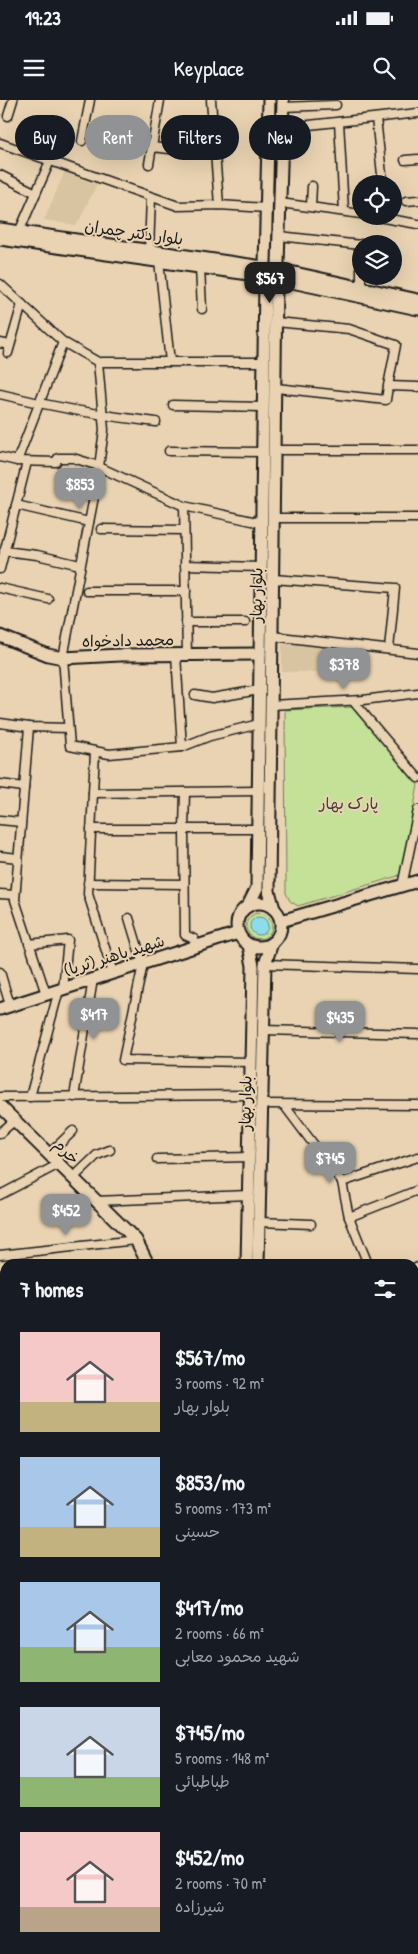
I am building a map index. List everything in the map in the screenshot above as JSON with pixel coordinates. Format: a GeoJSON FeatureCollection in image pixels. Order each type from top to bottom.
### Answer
{"type":"FeatureCollection","features":[{"type":"Feature","properties":{"kind":"main road"},"geometry":{"type":"LineString","coordinates":[[269,100],[266,236],[271,273]]}},
{"type":"Feature","properties":{"kind":"main road"},"geometry":{"type":"LineString","coordinates":[[271,273],[279,236],[281,160]]}},
{"type":"Feature","properties":{"kind":"main road","name":"بلوار دکتر چمران"},"geometry":{"type":"LineString","coordinates":[[0,229],[149,251],[271,273]]}},
{"type":"Feature","properties":{"kind":"main road"},"geometry":{"type":"LineString","coordinates":[[266,236],[271,240],[275,240],[279,236]]}},
{"type":"Feature","properties":{"kind":"main road","name":"بلوار دکتر چمران"},"geometry":{"type":"LineString","coordinates":[[0,239],[159,262],[271,273]]}},
{"type":"Feature","properties":{"kind":"main road"},"geometry":{"type":"LineString","coordinates":[[271,273],[361,288],[418,300]]}},
{"type":"Feature","properties":{"kind":"main road"},"geometry":{"type":"LineString","coordinates":[[271,273],[418,309]]}},
{"type":"Feature","properties":{"kind":"main road","name":"بلوار بهار"},"geometry":{"type":"LineString","coordinates":[[271,273],[264,322],[259,724],[265,751],[268,891],[274,909]]}},
{"type":"Feature","properties":{"kind":"main road","name":"بلوار بهار"},"geometry":{"type":"LineString","coordinates":[[248,906],[257,888],[258,791],[271,705],[276,322],[271,273]]}},
{"type":"Feature","properties":{"kind":"main road"},"geometry":{"type":"LineString","coordinates":[[264,322],[270,317],[276,322]]}},
{"type":"Feature","properties":{"kind":"main road"},"geometry":{"type":"LineString","coordinates":[[262,473],[274,472]]}},
{"type":"Feature","properties":{"kind":"main road","name":"محمد دادخواه"},"geometry":{"type":"LineString","coordinates":[[0,636],[48,655],[63,658],[260,654]]}},
{"type":"Feature","properties":{"kind":"main road"},"geometry":{"type":"LineString","coordinates":[[281,921],[418,881]]}},
{"type":"Feature","properties":{"kind":"main road"},"geometry":{"type":"LineString","coordinates":[[261,903],[274,909],[281,921],[280,933],[272,943],[260,947],[249,945],[238,933],[237,921],[243,910],[248,906],[261,903]]}},
{"type":"Feature","properties":{"kind":"main road","name":"شهید باهنر (ثریا)"},"geometry":{"type":"LineString","coordinates":[[5,1007],[238,933]]}},
{"type":"Feature","properties":{"kind":"main road","name":"بلوار بهار"},"geometry":{"type":"LineString","coordinates":[[258,1259],[265,964],[272,943]]}},
{"type":"Feature","properties":{"kind":"main road","name":"بلوار بهار"},"geometry":{"type":"LineString","coordinates":[[247,1259],[253,966],[249,945]]}},
{"type":"Feature","properties":{"kind":"main road","name":"خرم"},"geometry":{"type":"LineString","coordinates":[[0,1106],[136,1240],[146,1259]]}},
{"type":"Feature","properties":{"kind":"street"},"geometry":{"type":"LineString","coordinates":[[8,116],[13,100]]}},
{"type":"Feature","properties":{"kind":"street"},"geometry":{"type":"LineString","coordinates":[[82,142],[90,100]]}},
{"type":"Feature","properties":{"kind":"street"},"geometry":{"type":"LineString","coordinates":[[149,164],[160,100]]}},
{"type":"Feature","properties":{"kind":"street"},"geometry":{"type":"LineString","coordinates":[[211,100],[218,205]]}},
{"type":"Feature","properties":{"kind":"street"},"geometry":{"type":"LineString","coordinates":[[282,104],[336,105]]}},
{"type":"Feature","properties":{"kind":"street"},"geometry":{"type":"LineString","coordinates":[[311,125],[418,113]]}},
{"type":"Feature","properties":{"kind":"street"},"geometry":{"type":"LineString","coordinates":[[376,118],[382,175]]}},
{"type":"Feature","properties":{"kind":"street"},"geometry":{"type":"LineString","coordinates":[[339,122],[344,212]]}},
{"type":"Feature","properties":{"kind":"street"},"geometry":{"type":"LineString","coordinates":[[0,143],[178,206],[218,205],[266,208]]}},
{"type":"Feature","properties":{"kind":"street"},"geometry":{"type":"LineString","coordinates":[[152,147],[161,148]]}},
{"type":"Feature","properties":{"kind":"street"},"geometry":{"type":"LineString","coordinates":[[405,160],[418,160]]}},
{"type":"Feature","properties":{"kind":"street"},"geometry":{"type":"LineString","coordinates":[[19,232],[50,161]]}},
{"type":"Feature","properties":{"kind":"street"},"geometry":{"type":"LineString","coordinates":[[0,175],[36,193]]}},
{"type":"Feature","properties":{"kind":"street"},"geometry":{"type":"LineString","coordinates":[[311,206],[312,186]]}},
{"type":"Feature","properties":{"kind":"street"},"geometry":{"type":"LineString","coordinates":[[149,251],[151,196]]}},
{"type":"Feature","properties":{"kind":"street"},"geometry":{"type":"LineString","coordinates":[[406,201],[418,200]]}},
{"type":"Feature","properties":{"kind":"street"},"geometry":{"type":"LineString","coordinates":[[280,203],[352,213]]}},
{"type":"Feature","properties":{"kind":"street"},"geometry":{"type":"LineString","coordinates":[[402,221],[418,224]]}},
{"type":"Feature","properties":{"kind":"street"},"geometry":{"type":"LineString","coordinates":[[279,236],[352,243]]}},
{"type":"Feature","properties":{"kind":"street"},"geometry":{"type":"LineString","coordinates":[[159,262],[170,362]]}},
{"type":"Feature","properties":{"kind":"street"},"geometry":{"type":"LineString","coordinates":[[200,267],[202,308]]}},
{"type":"Feature","properties":{"kind":"street"},"geometry":{"type":"LineString","coordinates":[[0,284],[64,342],[100,362],[263,362]]}},
{"type":"Feature","properties":{"kind":"street"},"geometry":{"type":"LineString","coordinates":[[0,343],[9,349],[22,304]]}},
{"type":"Feature","properties":{"kind":"street"},"geometry":{"type":"LineString","coordinates":[[276,322],[349,329],[396,345],[386,400],[276,388]]}},
{"type":"Feature","properties":{"kind":"street"},"geometry":{"type":"LineString","coordinates":[[17,461],[64,342]]}},
{"type":"Feature","properties":{"kind":"street"},"geometry":{"type":"LineString","coordinates":[[100,362],[104,430],[89,522],[63,658],[70,746],[109,754],[182,746],[210,736],[259,724]]}},
{"type":"Feature","properties":{"kind":"street"},"geometry":{"type":"LineString","coordinates":[[388,386],[418,387]]}},
{"type":"Feature","properties":{"kind":"street"},"geometry":{"type":"LineString","coordinates":[[0,394],[38,404],[103,416],[156,422]]}},
{"type":"Feature","properties":{"kind":"street"},"geometry":{"type":"LineString","coordinates":[[173,405],[263,407]]}},
{"type":"Feature","properties":{"kind":"street"},"geometry":{"type":"LineString","coordinates":[[275,450],[418,450]]}},
{"type":"Feature","properties":{"kind":"street"},"geometry":{"type":"LineString","coordinates":[[169,451],[262,452]]}},
{"type":"Feature","properties":{"kind":"street"},"geometry":{"type":"LineString","coordinates":[[0,457],[26,462],[56,462],[58,458],[73,458],[99,466],[184,506],[261,523]]}},
{"type":"Feature","properties":{"kind":"street"},"geometry":{"type":"LineString","coordinates":[[0,569],[26,462]]}},
{"type":"Feature","properties":{"kind":"street"},"geometry":{"type":"LineString","coordinates":[[16,505],[89,522]]}},
{"type":"Feature","properties":{"kind":"street"},"geometry":{"type":"LineString","coordinates":[[182,746],[181,655],[186,622],[184,506]]}},
{"type":"Feature","properties":{"kind":"street"},"geometry":{"type":"LineString","coordinates":[[274,518],[418,518]]}},
{"type":"Feature","properties":{"kind":"street"},"geometry":{"type":"LineString","coordinates":[[100,529],[184,530]]}},
{"type":"Feature","properties":{"kind":"street"},"geometry":{"type":"LineString","coordinates":[[4,550],[80,565]]}},
{"type":"Feature","properties":{"kind":"street"},"geometry":{"type":"LineString","coordinates":[[185,565],[261,567]]}},
{"type":"Feature","properties":{"kind":"street"},"geometry":{"type":"LineString","coordinates":[[273,579],[395,588],[389,649]]}},
{"type":"Feature","properties":{"kind":"street"},"geometry":{"type":"LineString","coordinates":[[0,588],[48,600]]}},
{"type":"Feature","properties":{"kind":"street"},"geometry":{"type":"LineString","coordinates":[[87,591],[186,591]]}},
{"type":"Feature","properties":{"kind":"street"},"geometry":{"type":"LineString","coordinates":[[186,622],[244,622]]}},
{"type":"Feature","properties":{"kind":"street"},"geometry":{"type":"LineString","coordinates":[[272,636],[418,653]]}},
{"type":"Feature","properties":{"kind":"street"},"geometry":{"type":"LineString","coordinates":[[195,695],[212,698],[259,690]]}},
{"type":"Feature","properties":{"kind":"street"},"geometry":{"type":"LineString","coordinates":[[271,705],[353,701],[418,693]]}},
{"type":"Feature","properties":{"kind":"street"},"geometry":{"type":"LineString","coordinates":[[353,701],[418,778]]}},
{"type":"Feature","properties":{"kind":"street"},"geometry":{"type":"LineString","coordinates":[[0,723],[29,727],[68,728]]}},
{"type":"Feature","properties":{"kind":"street"},"geometry":{"type":"LineString","coordinates":[[29,727],[15,900],[46,994]]}},
{"type":"Feature","properties":{"kind":"street"},"geometry":{"type":"LineString","coordinates":[[95,752],[88,894],[114,973]]}},
{"type":"Feature","properties":{"kind":"street"},"geometry":{"type":"LineString","coordinates":[[0,784],[24,787]]}},
{"type":"Feature","properties":{"kind":"street"},"geometry":{"type":"LineString","coordinates":[[93,793],[258,791]]}},
{"type":"Feature","properties":{"kind":"street"},"geometry":{"type":"LineString","coordinates":[[185,792],[185,935],[194,939],[196,946]]}},
{"type":"Feature","properties":{"kind":"street"},"geometry":{"type":"LineString","coordinates":[[402,886],[418,810]]}},
{"type":"Feature","properties":{"kind":"street"},"geometry":{"type":"LineString","coordinates":[[0,820],[21,822]]}},
{"type":"Feature","properties":{"kind":"street"},"geometry":{"type":"LineString","coordinates":[[91,829],[258,829]]}},
{"type":"Feature","properties":{"kind":"street"},"geometry":{"type":"LineString","coordinates":[[0,856],[18,858]]}},
{"type":"Feature","properties":{"kind":"street"},"geometry":{"type":"LineString","coordinates":[[88,883],[184,884]]}},
{"type":"Feature","properties":{"kind":"street"},"geometry":{"type":"LineString","coordinates":[[0,894],[15,895]]}},
{"type":"Feature","properties":{"kind":"street"},"geometry":{"type":"LineString","coordinates":[[129,918],[143,964],[123,1060],[252,1062]]}},
{"type":"Feature","properties":{"kind":"street"},"geometry":{"type":"LineString","coordinates":[[29,944],[68,940],[61,989],[30,1097]]}},
{"type":"Feature","properties":{"kind":"street"},"geometry":{"type":"LineString","coordinates":[[265,964],[418,969]]}},
{"type":"Feature","properties":{"kind":"street"},"geometry":{"type":"LineString","coordinates":[[0,972],[5,1007]]}},
{"type":"Feature","properties":{"kind":"street"},"geometry":{"type":"LineString","coordinates":[[74,1097],[93,979]]}},
{"type":"Feature","properties":{"kind":"street"},"geometry":{"type":"LineString","coordinates":[[263,1030],[418,1034]]}},
{"type":"Feature","properties":{"kind":"street"},"geometry":{"type":"LineString","coordinates":[[0,1097],[251,1095]]}},
{"type":"Feature","properties":{"kind":"street"},"geometry":{"type":"LineString","coordinates":[[261,1104],[418,1105]]}},
{"type":"Feature","properties":{"kind":"street"},"geometry":{"type":"LineString","coordinates":[[284,1105],[342,1182],[349,1217],[366,1259]]}},
{"type":"Feature","properties":{"kind":"street"},"geometry":{"type":"LineString","coordinates":[[0,1134],[14,1121]]}},
{"type":"Feature","properties":{"kind":"street"},"geometry":{"type":"LineString","coordinates":[[48,1155],[73,1131]]}},
{"type":"Feature","properties":{"kind":"street"},"geometry":{"type":"LineString","coordinates":[[72,1178],[97,1155],[110,1150]]}},
{"type":"Feature","properties":{"kind":"street"},"geometry":{"type":"LineString","coordinates":[[157,1160],[250,1157]]}},
{"type":"Feature","properties":{"kind":"street"},"geometry":{"type":"LineString","coordinates":[[342,1182],[418,1157]]}},
{"type":"Feature","properties":{"kind":"street"},"geometry":{"type":"LineString","coordinates":[[0,1195],[57,1164]]}},
{"type":"Feature","properties":{"kind":"street"},"geometry":{"type":"LineString","coordinates":[[349,1217],[418,1190]]}},
{"type":"Feature","properties":{"kind":"street"},"geometry":{"type":"LineString","coordinates":[[95,1201],[249,1195]]}},
{"type":"Feature","properties":{"kind":"street"},"geometry":{"type":"LineString","coordinates":[[259,1222],[312,1224]]}},
{"type":"Feature","properties":{"kind":"street"},"geometry":{"type":"LineString","coordinates":[[0,1255],[136,1240]]}},
{"type":"Feature","properties":{"kind":"shaded area"},"geometry":{"type":"Polygon","coordinates":[[[66,169],[98,182],[77,225],[44,220],[66,169]]]}},
{"type":"Feature","properties":{"kind":"shaded area"},"geometry":{"type":"Polygon","coordinates":[[[282,644],[332,647],[331,672],[282,672],[282,644]]]}},
{"type":"Feature","properties":{"kind":"green space","name":"پارک بهار"},"geometry":{"type":"Polygon","coordinates":[[[353,707],[418,785],[401,875],[298,906],[290,901],[286,893],[285,710],[353,707]]]}},
{"type":"Feature","properties":{"kind":"green space"},"geometry":{"type":"Polygon","coordinates":[[[259,913],[268,917],[272,926],[268,935],[259,939],[250,935],[246,926],[250,917],[259,913]]]}},
{"type":"Feature","properties":{"kind":"water"},"geometry":{"type":"Polygon","coordinates":[[[259,917],[265,920],[268,926],[265,932],[259,935],[253,932],[250,926],[253,920],[259,917]]]}}]}
